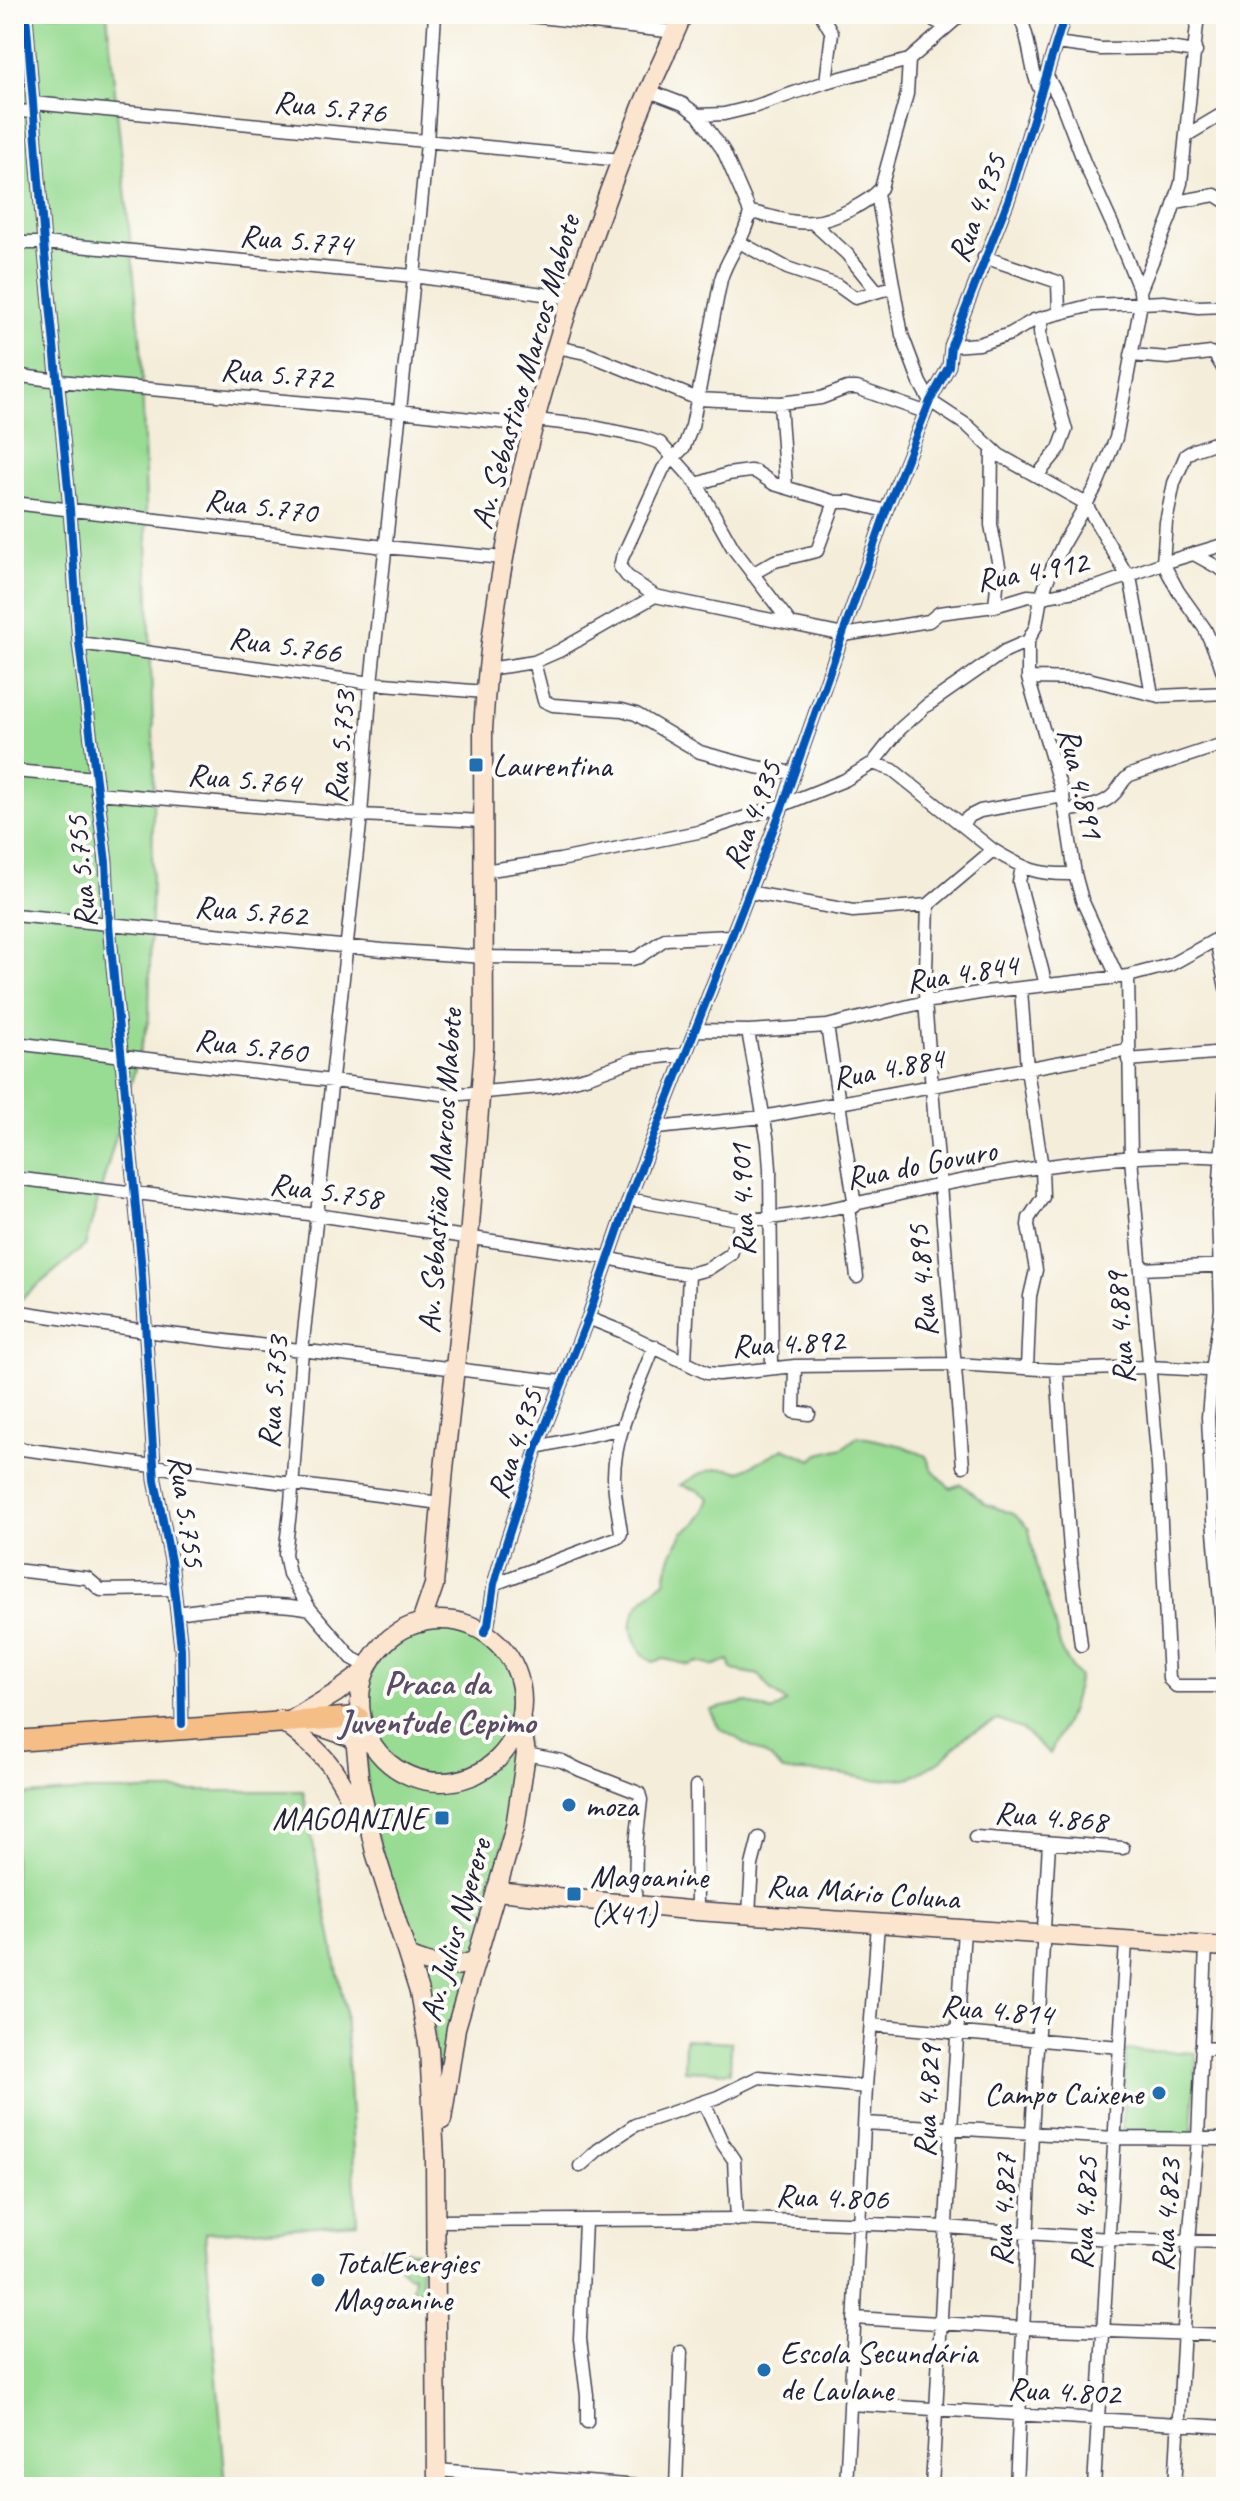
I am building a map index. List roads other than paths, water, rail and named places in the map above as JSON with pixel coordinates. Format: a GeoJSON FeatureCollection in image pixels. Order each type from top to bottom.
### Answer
{"type":"FeatureCollection","features":[{"type":"Feature","properties":{"kind":"main road","name":"Av. Sebastiao Marcos Mabote"},"geometry":{"type":"LineString","coordinates":[[483,761],[485,692],[503,558],[535,423],[572,298],[621,160],[679,23]]}},
{"type":"Feature","properties":{"kind":"main road","name":"Av. Sebastião Marcos Mabote"},"geometry":{"type":"LineString","coordinates":[[421,1623],[434,1585],[483,1092],[483,761]]}},
{"type":"Feature","properties":{"kind":"main road","name":"Av. Sebastião Marcos Mabote"},"geometry":{"type":"LineString","coordinates":[[434,1585],[456,1622]]}},
{"type":"Feature","properties":{"kind":"main road"},"geometry":{"type":"LineString","coordinates":[[14,1738],[182,1724],[286,1720],[370,1747],[399,1771],[418,1779],[458,1781],[478,1774],[495,1762],[508,1747],[522,1711],[520,1683],[513,1663],[500,1646],[484,1633],[456,1622],[421,1623],[404,1629],[389,1639],[367,1669],[359,1713],[370,1747]]}},
{"type":"Feature","properties":{"kind":"main road"},"geometry":{"type":"LineString","coordinates":[[286,1720],[327,1699],[367,1669]]}},
{"type":"Feature","properties":{"kind":"main road","name":"Av. Julius Nyerere"},"geometry":{"type":"LineString","coordinates":[[435,2159],[456,2028],[501,1892],[515,1827],[526,1754],[522,1711]]}},
{"type":"Feature","properties":{"kind":"main road"},"geometry":{"type":"LineString","coordinates":[[14,1738],[359,1713]]}},
{"type":"Feature","properties":{"kind":"main road"},"geometry":{"type":"LineString","coordinates":[[286,1720],[336,1771],[376,1858]]}},
{"type":"Feature","properties":{"kind":"main road","name":"Av. Julius Nyerere"},"geometry":{"type":"LineString","coordinates":[[370,1747],[360,1786],[376,1858],[419,1992],[429,2049],[435,2159],[437,2479]]}},
{"type":"Feature","properties":{"kind":"main road","name":"Rua Mário Coluna"},"geometry":{"type":"LineString","coordinates":[[501,1892],[697,1911],[1226,1947]]}},
{"type":"Feature","properties":{"kind":"main road"},"geometry":{"type":"LineString","coordinates":[[408,1956],[438,1967],[466,1964],[477,1959]]}},
{"type":"Feature","properties":{"kind":"street","name":"Rua 5.755"},"geometry":{"type":"LineString","coordinates":[[26,14],[79,643],[105,851],[109,925],[141,1260],[154,1465],[181,1648],[182,1724]]}},
{"type":"Feature","properties":{"kind":"street","name":"Rua 5.753"},"geometry":{"type":"LineString","coordinates":[[367,1669],[352,1658],[310,1609],[294,1583],[285,1554],[302,1350],[361,815],[371,683],[427,143],[435,14]]}},
{"type":"Feature","properties":{"kind":"street"},"geometry":{"type":"LineString","coordinates":[[512,14],[679,23]]}},
{"type":"Feature","properties":{"kind":"street"},"geometry":{"type":"LineString","coordinates":[[821,14],[832,33],[826,82]]}},
{"type":"Feature","properties":{"kind":"street"},"geometry":{"type":"LineString","coordinates":[[921,14],[946,26]]}},
{"type":"Feature","properties":{"kind":"street"},"geometry":{"type":"LineString","coordinates":[[698,115],[724,114],[753,107],[826,82],[909,60],[962,14]]}},
{"type":"Feature","properties":{"kind":"street"},"geometry":{"type":"LineString","coordinates":[[1018,14],[1027,32],[1035,76],[1042,93]]}},
{"type":"Feature","properties":{"kind":"street","name":"Rua 4.935"},"geometry":{"type":"LineString","coordinates":[[484,1633],[494,1584],[537,1447],[588,1318],[629,1199],[783,805],[886,511],[928,406],[949,366],[951,346],[1009,198],[1065,14]]}},
{"type":"Feature","properties":{"kind":"street","name":"Rua 4.891"},"geometry":{"type":"LineString","coordinates":[[1122,976],[1082,900],[1063,796],[1028,678],[1028,641],[1036,626],[1041,597],[1064,542],[1096,487],[1116,438],[1140,297],[1176,202],[1187,135],[1198,14]]}},
{"type":"Feature","properties":{"kind":"street"},"geometry":{"type":"LineString","coordinates":[[1056,43],[1101,49],[1169,48],[1196,52]]}},
{"type":"Feature","properties":{"kind":"street"},"geometry":{"type":"LineString","coordinates":[[750,212],[813,223],[877,194],[887,172],[907,94],[909,60]]}},
{"type":"Feature","properties":{"kind":"street"},"geometry":{"type":"LineString","coordinates":[[1047,76],[1062,104],[1140,297]]}},
{"type":"Feature","properties":{"kind":"street"},"geometry":{"type":"LineString","coordinates":[[649,91],[683,104],[698,115],[723,150],[750,212],[748,225],[726,263],[721,279],[692,426],[684,447],[663,469],[656,482],[620,563],[622,570],[655,596],[844,635]]}},
{"type":"Feature","properties":{"kind":"street","name":"Rua 5.776"},"geometry":{"type":"LineString","coordinates":[[14,111],[33,107],[621,160]]}},
{"type":"Feature","properties":{"kind":"street"},"geometry":{"type":"LineString","coordinates":[[1187,135],[1226,112]]}},
{"type":"Feature","properties":{"kind":"street"},"geometry":{"type":"LineString","coordinates":[[877,194],[905,347],[928,406]]}},
{"type":"Feature","properties":{"kind":"street"},"geometry":{"type":"LineString","coordinates":[[1176,202],[1215,195],[1226,202]]}},
{"type":"Feature","properties":{"kind":"street"},"geometry":{"type":"LineString","coordinates":[[813,223],[847,254],[877,291]]}},
{"type":"Feature","properties":{"kind":"street"},"geometry":{"type":"LineString","coordinates":[[739,242],[787,268],[837,285],[855,298],[893,287]]}},
{"type":"Feature","properties":{"kind":"street","name":"Rua 5.774"},"geometry":{"type":"LineString","coordinates":[[14,243],[44,243],[413,276],[572,298]]}},
{"type":"Feature","properties":{"kind":"street"},"geometry":{"type":"LineString","coordinates":[[984,257],[1058,282],[1059,313]]}},
{"type":"Feature","properties":{"kind":"street"},"geometry":{"type":"LineString","coordinates":[[951,346],[979,344],[1044,317],[1140,297],[1198,307],[1226,306]]}},
{"type":"Feature","properties":{"kind":"street"},"geometry":{"type":"LineString","coordinates":[[1037,476],[1059,449],[1066,430],[1041,343],[1044,317]]}},
{"type":"Feature","properties":{"kind":"street"},"geometry":{"type":"LineString","coordinates":[[557,347],[585,353],[698,399],[780,403],[821,398],[847,388],[857,388],[928,406],[968,426],[999,455],[1085,503],[1131,582],[1152,694]]}},
{"type":"Feature","properties":{"kind":"street"},"geometry":{"type":"LineString","coordinates":[[1131,355],[1168,358],[1211,353],[1226,373]]}},
{"type":"Feature","properties":{"kind":"street","name":"Rua 5.772"},"geometry":{"type":"LineString","coordinates":[[14,375],[589,426],[642,437],[660,443],[697,484],[733,548],[791,624]]}},
{"type":"Feature","properties":{"kind":"street"},"geometry":{"type":"LineString","coordinates":[[780,403],[786,487]]}},
{"type":"Feature","properties":{"kind":"street"},"geometry":{"type":"LineString","coordinates":[[1226,439],[1186,455],[1174,483],[1166,522],[1163,563],[1205,629],[1226,682]]}},
{"type":"Feature","properties":{"kind":"street"},"geometry":{"type":"LineString","coordinates":[[992,449],[991,525],[999,566],[995,606]]}},
{"type":"Feature","properties":{"kind":"street"},"geometry":{"type":"LineString","coordinates":[[697,484],[750,471],[774,484],[835,502],[850,502],[886,511]]}},
{"type":"Feature","properties":{"kind":"street"},"geometry":{"type":"LineString","coordinates":[[752,574],[775,561],[815,553],[835,502]]}},
{"type":"Feature","properties":{"kind":"street","name":"Rua 5.770"},"geometry":{"type":"LineString","coordinates":[[14,503],[503,558]]}},
{"type":"Feature","properties":{"kind":"street","name":"Rua 4.912"},"geometry":{"type":"LineString","coordinates":[[844,635],[929,621],[939,613],[995,606],[1028,596],[1041,597],[1097,587],[1226,544]]}},
{"type":"Feature","properties":{"kind":"street"},"geometry":{"type":"LineString","coordinates":[[1194,554],[1226,572]]}},
{"type":"Feature","properties":{"kind":"street"},"geometry":{"type":"LineString","coordinates":[[488,669],[534,662],[655,596]]}},
{"type":"Feature","properties":{"kind":"street"},"geometry":{"type":"LineString","coordinates":[[483,871],[560,860],[703,831],[783,805],[845,780],[873,763],[900,729],[926,706],[1005,651],[1028,641]]}},
{"type":"Feature","properties":{"kind":"street","name":"Rua 5.766"},"geometry":{"type":"LineString","coordinates":[[79,643],[371,683],[485,692]]}},
{"type":"Feature","properties":{"kind":"street"},"geometry":{"type":"LineString","coordinates":[[534,662],[544,701],[553,705],[622,710],[659,725],[700,752],[756,767],[794,773]]}},
{"type":"Feature","properties":{"kind":"street"},"geometry":{"type":"LineString","coordinates":[[1028,678],[1088,679],[1152,694],[1226,693]]}},
{"type":"Feature","properties":{"kind":"street"},"geometry":{"type":"LineString","coordinates":[[1065,811],[1108,800],[1130,775],[1226,743]]}},
{"type":"Feature","properties":{"kind":"street"},"geometry":{"type":"LineString","coordinates":[[873,763],[893,770],[993,850],[1022,867],[1045,875],[1075,874]]}},
{"type":"Feature","properties":{"kind":"street"},"geometry":{"type":"LineString","coordinates":[[14,771],[96,778]]}},
{"type":"Feature","properties":{"kind":"street","name":"Rua 5.764"},"geometry":{"type":"LineString","coordinates":[[97,793],[361,815],[482,821]]}},
{"type":"Feature","properties":{"kind":"street"},"geometry":{"type":"LineString","coordinates":[[961,823],[980,811],[1063,796]]}},
{"type":"Feature","properties":{"kind":"street"},"geometry":{"type":"LineString","coordinates":[[748,892],[853,911],[928,905],[993,850]]}},
{"type":"Feature","properties":{"kind":"street"},"geometry":{"type":"LineString","coordinates":[[1022,867],[1019,882],[1046,985]]}},
{"type":"Feature","properties":{"kind":"street","name":"Rua 4.895"},"geometry":{"type":"LineString","coordinates":[[928,905],[925,1002],[963,1466]]}},
{"type":"Feature","properties":{"kind":"street","name":"Rua 5.762"},"geometry":{"type":"LineString","coordinates":[[14,915],[484,957],[632,959],[665,939],[731,936]]}},
{"type":"Feature","properties":{"kind":"street"},"geometry":{"type":"LineString","coordinates":[[1221,936],[1226,988]]}},
{"type":"Feature","properties":{"kind":"street","name":"Rua 4.844"},"geometry":{"type":"LineString","coordinates":[[697,1030],[748,1031],[827,1026],[925,1002],[1122,976],[1170,965],[1221,936]]}},
{"type":"Feature","properties":{"kind":"street","name":"Rua 4.889"},"geometry":{"type":"LineString","coordinates":[[1122,976],[1131,1158],[1158,1465],[1168,1675],[1170,1682],[1176,1686],[1226,1686]]}},
{"type":"Feature","properties":{"kind":"street"},"geometry":{"type":"LineString","coordinates":[[1021,990],[1043,1197],[1029,1218],[1028,1225],[1036,1270],[1030,1296],[1027,1368]]}},
{"type":"Feature","properties":{"kind":"street"},"geometry":{"type":"LineString","coordinates":[[827,1026],[841,1104],[857,1277]]}},
{"type":"Feature","properties":{"kind":"street","name":"Rua 4.901"},"geometry":{"type":"LineString","coordinates":[[748,1031],[770,1169],[772,1368]]}},
{"type":"Feature","properties":{"kind":"street","name":"Rua 5.760"},"geometry":{"type":"LineString","coordinates":[[14,1043],[450,1095],[551,1086],[633,1060],[686,1054]]}},
{"type":"Feature","properties":{"kind":"street","name":"Rua 4.884"},"geometry":{"type":"LineString","coordinates":[[657,1128],[763,1117],[1027,1069],[1128,1055],[1226,1052]]}},
{"type":"Feature","properties":{"kind":"street"},"geometry":{"type":"LineString","coordinates":[[1226,1082],[1218,1213],[1223,1265],[1221,1309],[1208,1431],[1226,1671]]}},
{"type":"Feature","properties":{"kind":"street","name":"Rua do Govuro"},"geometry":{"type":"LineString","coordinates":[[629,1199],[742,1220],[851,1206],[941,1185],[1042,1168],[1131,1158],[1185,1155],[1223,1157]]}},
{"type":"Feature","properties":{"kind":"street"},"geometry":{"type":"LineString","coordinates":[[14,1259],[15,1178]]}},
{"type":"Feature","properties":{"kind":"street","name":"Rua 5.758"},"geometry":{"type":"LineString","coordinates":[[15,1178],[316,1215],[608,1258],[689,1274]]}},
{"type":"Feature","properties":{"kind":"street"},"geometry":{"type":"LineString","coordinates":[[685,1362],[689,1274],[708,1269],[731,1254],[742,1220]]}},
{"type":"Feature","properties":{"kind":"street"},"geometry":{"type":"LineString","coordinates":[[1142,1269],[1223,1265]]}},
{"type":"Feature","properties":{"kind":"street"},"geometry":{"type":"LineString","coordinates":[[14,1311],[145,1331],[562,1382]]}},
{"type":"Feature","properties":{"kind":"street","name":"Rua 4.892"},"geometry":{"type":"LineString","coordinates":[[588,1318],[707,1373],[719,1374],[795,1366],[955,1364],[1057,1370],[1149,1367],[1226,1371]]}},
{"type":"Feature","properties":{"kind":"street"},"geometry":{"type":"LineString","coordinates":[[494,1584],[619,1537],[615,1456],[654,1346]]}},
{"type":"Feature","properties":{"kind":"street"},"geometry":{"type":"LineString","coordinates":[[795,1366],[794,1412],[809,1414]]}},
{"type":"Feature","properties":{"kind":"street"},"geometry":{"type":"LineString","coordinates":[[1057,1370],[1071,1564],[1081,1645]]}},
{"type":"Feature","properties":{"kind":"street"},"geometry":{"type":"LineString","coordinates":[[537,1447],[623,1428]]}},
{"type":"Feature","properties":{"kind":"street"},"geometry":{"type":"LineString","coordinates":[[14,1448],[440,1503]]}},
{"type":"Feature","properties":{"kind":"street"},"geometry":{"type":"LineString","coordinates":[[14,1570],[87,1578],[101,1590],[174,1589]]}},
{"type":"Feature","properties":{"kind":"street"},"geometry":{"type":"LineString","coordinates":[[177,1613],[249,1606],[287,1605],[310,1609]]}},
{"type":"Feature","properties":{"kind":"street"},"geometry":{"type":"LineString","coordinates":[[526,1754],[562,1761],[639,1793],[635,1905]]}},
{"type":"Feature","properties":{"kind":"street"},"geometry":{"type":"LineString","coordinates":[[696,1786],[697,1911]]}},
{"type":"Feature","properties":{"kind":"street","name":"Rua 4.868"},"geometry":{"type":"LineString","coordinates":[[975,1837],[1123,1848]]}},
{"type":"Feature","properties":{"kind":"street"},"geometry":{"type":"LineString","coordinates":[[749,1914],[752,1865],[759,1838]]}},
{"type":"Feature","properties":{"kind":"street","name":"Rua 4.827"},"geometry":{"type":"LineString","coordinates":[[1016,2487],[1049,1843]]}},
{"type":"Feature","properties":{"kind":"street"},"geometry":{"type":"LineString","coordinates":[[846,2487],[866,2087],[878,1924]]}},
{"type":"Feature","properties":{"kind":"street","name":"Rua 4.829"},"geometry":{"type":"LineString","coordinates":[[936,2409],[964,1930]]}},
{"type":"Feature","properties":{"kind":"street","name":"Rua 4.825"},"geometry":{"type":"LineString","coordinates":[[1094,2487],[1126,1942]]}},
{"type":"Feature","properties":{"kind":"street","name":"Rua 4.823"},"geometry":{"type":"LineString","coordinates":[[1175,2487],[1198,2139],[1206,1946]]}},
{"type":"Feature","properties":{"kind":"street","name":"Rua 4.814"},"geometry":{"type":"LineString","coordinates":[[871,2025],[1120,2047]]}},
{"type":"Feature","properties":{"kind":"street"},"geometry":{"type":"LineString","coordinates":[[1201,2048],[1226,2049]]}},
{"type":"Feature","properties":{"kind":"street"},"geometry":{"type":"LineString","coordinates":[[580,2166],[635,2125],[704,2102],[759,2077],[866,2087]]}},
{"type":"Feature","properties":{"kind":"street"},"geometry":{"type":"LineString","coordinates":[[704,2102],[723,2144],[734,2160],[737,2220]]}},
{"type":"Feature","properties":{"kind":"street"},"geometry":{"type":"LineString","coordinates":[[865,2123],[1115,2138],[1226,2139]]}},
{"type":"Feature","properties":{"kind":"street","name":"Rua 4.806"},"geometry":{"type":"LineString","coordinates":[[436,2221],[737,2220],[860,2223],[1109,2239],[1226,2242]]}},
{"type":"Feature","properties":{"kind":"street"},"geometry":{"type":"LineString","coordinates":[[585,2221],[580,2339],[587,2422]]}},
{"type":"Feature","properties":{"kind":"street"},"geometry":{"type":"LineString","coordinates":[[854,2318],[1226,2335]]}},
{"type":"Feature","properties":{"kind":"street"},"geometry":{"type":"LineString","coordinates":[[676,2487],[681,2352]]}},
{"type":"Feature","properties":{"kind":"street","name":"Rua 4.802"},"geometry":{"type":"LineString","coordinates":[[850,2404],[1226,2427]]}},
{"type":"Feature","properties":{"kind":"street"},"geometry":{"type":"LineString","coordinates":[[932,2487],[936,2409]]}},
{"type":"Feature","properties":{"kind":"street"},"geometry":{"type":"LineString","coordinates":[[437,2479],[651,2487]]}},
{"type":"Feature","properties":{"kind":"place","name":"Laurentina"},"geometry":{"type":"Point","coordinates":[476,765]}},
{"type":"Feature","properties":{"kind":"place","name":"moza"},"geometry":{"type":"Point","coordinates":[569,1805]}},
{"type":"Feature","properties":{"kind":"place","name":"MAGOANINE"},"geometry":{"type":"Point","coordinates":[442,1818]}},
{"type":"Feature","properties":{"kind":"place","name":"Magoanine (X41)"},"geometry":{"type":"Point","coordinates":[574,1894]}},
{"type":"Feature","properties":{"kind":"place","name":"Campo Caixene"},"geometry":{"type":"Point","coordinates":[1159,2093]}},
{"type":"Feature","properties":{"kind":"place","name":"TotalEnergies Magoanine"},"geometry":{"type":"Point","coordinates":[318,2280]}},
{"type":"Feature","properties":{"kind":"place","name":"Escola Secundária de Laulane"},"geometry":{"type":"Point","coordinates":[764,2370]}},
{"type":"Feature","properties":{"kind":"district","name":"Praca da Juventude Cepimo"},"geometry":{"type":"Point","coordinates":[437,1702]}}]}
